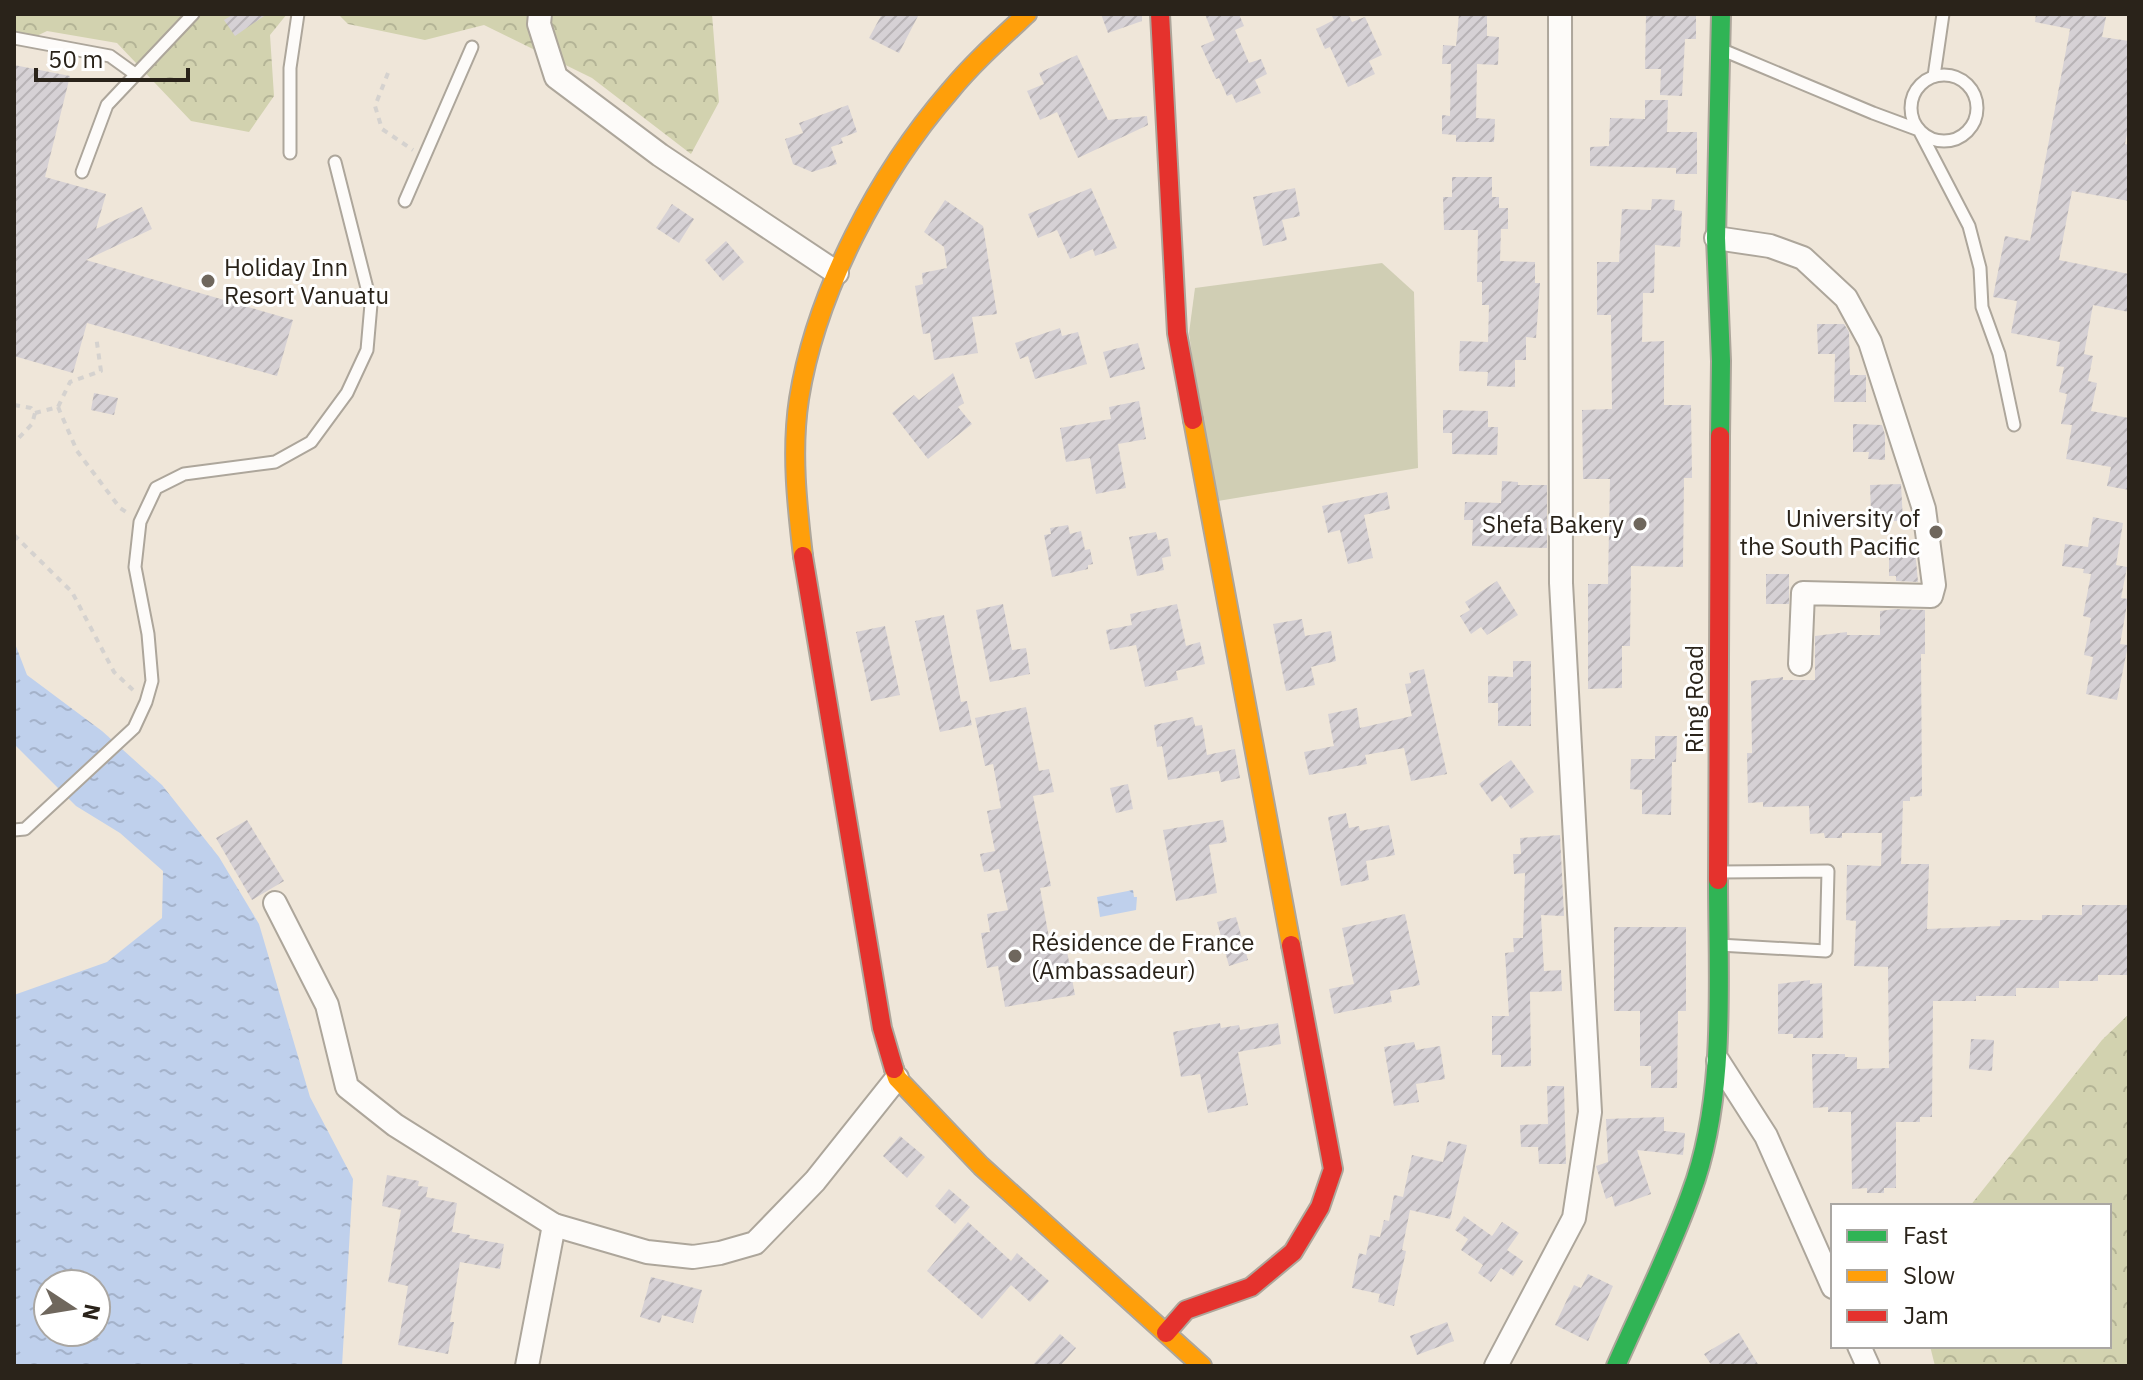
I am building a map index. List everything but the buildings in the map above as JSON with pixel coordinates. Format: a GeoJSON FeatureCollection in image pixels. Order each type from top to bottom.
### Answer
{"type":"FeatureCollection","features":[{"type":"Feature","properties":{"kind":"street"},"geometry":{"type":"LineString","coordinates":[[540,14],[539,24],[556,77],[660,155],[837,273]]}},
{"type":"Feature","properties":{"kind":"street"},"geometry":{"type":"LineString","coordinates":[[1027,14],[983,55],[940,103],[913,140],[837,273],[805,363],[796,451],[799,525],[882,1028],[897,1078],[981,1166],[1202,1366]]}},
{"type":"Feature","properties":{"kind":"street"},"geometry":{"type":"LineString","coordinates":[[1160,14],[1177,333],[1333,1169],[1320,1207],[1293,1252],[1251,1287],[1186,1310],[1166,1333]]}},
{"type":"Feature","properties":{"kind":"street"},"geometry":{"type":"LineString","coordinates":[[1496,1366],[1574,1218],[1590,1112],[1561,583],[1560,14]]}},
{"type":"Feature","properties":{"kind":"street","name":"Ring Road"},"geometry":{"type":"LineString","coordinates":[[1616,1366],[1692,1192],[1704,1147],[1718,1061],[1721,361],[1716,238],[1721,14]]}},
{"type":"Feature","properties":{"kind":"street"},"geometry":{"type":"LineString","coordinates":[[1716,238],[1770,246],[1803,258],[1846,298],[1870,342],[1924,509],[1934,585],[1931,596],[1803,593],[1800,664]]}},
{"type":"Feature","properties":{"kind":"street"},"geometry":{"type":"LineString","coordinates":[[275,903],[327,1005],[347,1087],[395,1125],[554,1225],[647,1252],[693,1257],[755,1243],[815,1181],[897,1078]]}},
{"type":"Feature","properties":{"kind":"street"},"geometry":{"type":"LineString","coordinates":[[1718,1061],[1766,1136],[1831,1282]]}},
{"type":"Feature","properties":{"kind":"street"},"geometry":{"type":"LineString","coordinates":[[527,1366],[554,1225]]}},
{"type":"Feature","properties":{"kind":"lane"},"geometry":{"type":"LineString","coordinates":[[82,172],[107,105],[193,14]]}},
{"type":"Feature","properties":{"kind":"lane"},"geometry":{"type":"LineString","coordinates":[[290,153],[290,68],[298,14]]}},
{"type":"Feature","properties":{"kind":"lane"},"geometry":{"type":"LineString","coordinates":[[1934,76],[1943,14]]}},
{"type":"Feature","properties":{"kind":"lane"},"geometry":{"type":"LineString","coordinates":[[14,38],[110,56],[135,74]]}},
{"type":"Feature","properties":{"kind":"lane"},"geometry":{"type":"LineString","coordinates":[[405,201],[472,47]]}},
{"type":"Feature","properties":{"kind":"lane"},"geometry":{"type":"LineString","coordinates":[[1721,49],[1919,130],[1930,138],[1942,141],[1966,133],[1974,123],[1976,97],[1969,86],[1959,78],[1934,76],[1922,83],[1911,106],[1913,119],[1919,130],[1969,226],[1980,268],[1982,307],[1999,354],[2014,425]]}},
{"type":"Feature","properties":{"kind":"lane"},"geometry":{"type":"LineString","coordinates":[[14,830],[25,829],[134,728],[146,702],[152,681],[148,634],[135,567],[140,522],[156,488],[184,474],[275,462],[311,442],[347,393],[367,350],[371,304],[335,162]]}},
{"type":"Feature","properties":{"kind":"lane"},"geometry":{"type":"LineString","coordinates":[[1719,872],[1828,871],[1826,951],[1719,945]]}},
{"type":"Feature","properties":{"kind":"path"},"geometry":{"type":"LineString","coordinates":[[388,73],[375,106],[382,129],[425,155]]}},
{"type":"Feature","properties":{"kind":"path"},"geometry":{"type":"LineString","coordinates":[[96,336],[101,371],[70,382],[58,407],[77,451],[120,508],[140,522]]}},
{"type":"Feature","properties":{"kind":"path"},"geometry":{"type":"LineString","coordinates":[[14,405],[31,408],[35,413]]}},
{"type":"Feature","properties":{"kind":"path"},"geometry":{"type":"LineString","coordinates":[[35,413],[58,407]]}},
{"type":"Feature","properties":{"kind":"path"},"geometry":{"type":"LineString","coordinates":[[14,443],[32,424],[35,413]]}},
{"type":"Feature","properties":{"kind":"path"},"geometry":{"type":"LineString","coordinates":[[14,535],[72,592],[114,672],[146,702]]}},
{"type":"Feature","properties":{"kind":"green space"},"geometry":{"type":"Polygon","coordinates":[[[14,14],[287,14],[270,35],[274,96],[249,132],[191,121],[117,43],[47,31],[14,47],[14,14]]]}},
{"type":"Feature","properties":{"kind":"green space"},"geometry":{"type":"Polygon","coordinates":[[[338,14],[712,14],[719,102],[691,154],[592,78],[484,25],[425,40],[348,24],[338,14]]]}},
{"type":"Feature","properties":{"kind":"green space"},"geometry":{"type":"Polygon","coordinates":[[[2129,1014],[2129,1366],[1935,1366],[1930,1348],[2111,1348],[2111,1204],[1972,1204],[2102,1040],[2129,1014]]]}},
{"type":"Feature","properties":{"kind":"shaded area"},"geometry":{"type":"Polygon","coordinates":[[[1382,263],[1414,292],[1418,468],[1212,502],[1189,333],[1195,288],[1382,263]]]}},
{"type":"Feature","properties":{"kind":"water"},"geometry":{"type":"Polygon","coordinates":[[[14,641],[27,675],[102,731],[162,785],[219,857],[259,924],[310,1097],[353,1179],[342,1366],[14,1366],[14,995],[107,962],[162,918],[163,871],[120,833],[76,806],[14,744],[14,641]]]}},
{"type":"Feature","properties":{"kind":"water"},"geometry":{"type":"Polygon","coordinates":[[[1133,890],[1134,897],[1137,897],[1136,910],[1100,917],[1097,897],[1133,890]]]}},
{"type":"Feature","properties":{"kind":"traffic: fast"},"geometry":{"type":"LineString","coordinates":[[1720,436],[1721,361],[1716,238],[1721,14]]}},
{"type":"Feature","properties":{"kind":"traffic: fast"},"geometry":{"type":"LineString","coordinates":[[1616,1366],[1691,1193],[1710,1118],[1718,1038],[1718,880]]}},
{"type":"Feature","properties":{"kind":"traffic: slow"},"geometry":{"type":"LineString","coordinates":[[803,556],[796,478],[795,438],[799,399],[807,358],[836,276],[876,196],[924,123],[968,71],[1027,14]]}},
{"type":"Feature","properties":{"kind":"traffic: slow"},"geometry":{"type":"LineString","coordinates":[[1193,420],[1291,945]]}},
{"type":"Feature","properties":{"kind":"traffic: slow"},"geometry":{"type":"LineString","coordinates":[[894,1069],[897,1078],[981,1166],[1202,1366]]}},
{"type":"Feature","properties":{"kind":"traffic: jam"},"geometry":{"type":"LineString","coordinates":[[1160,14],[1177,333],[1193,420]]}},
{"type":"Feature","properties":{"kind":"traffic: jam"},"geometry":{"type":"LineString","coordinates":[[1718,880],[1720,436]]}},
{"type":"Feature","properties":{"kind":"traffic: jam"},"geometry":{"type":"LineString","coordinates":[[803,556],[882,1028],[894,1069]]}},
{"type":"Feature","properties":{"kind":"traffic: jam"},"geometry":{"type":"LineString","coordinates":[[1166,1333],[1186,1310],[1251,1287],[1293,1252],[1320,1207],[1333,1169],[1291,945]]}},
{"type":"Feature","properties":{"kind":"place","name":"Holiday Inn Resort Vanuatu"},"geometry":{"type":"Point","coordinates":[208,281]}},
{"type":"Feature","properties":{"kind":"place","name":"Shefa Bakery"},"geometry":{"type":"Point","coordinates":[1640,524]}},
{"type":"Feature","properties":{"kind":"place","name":"University of the South Pacific"},"geometry":{"type":"Point","coordinates":[1936,532]}},
{"type":"Feature","properties":{"kind":"place","name":"Résidence de France (Ambassadeur)"},"geometry":{"type":"Point","coordinates":[1015,956]}}]}
